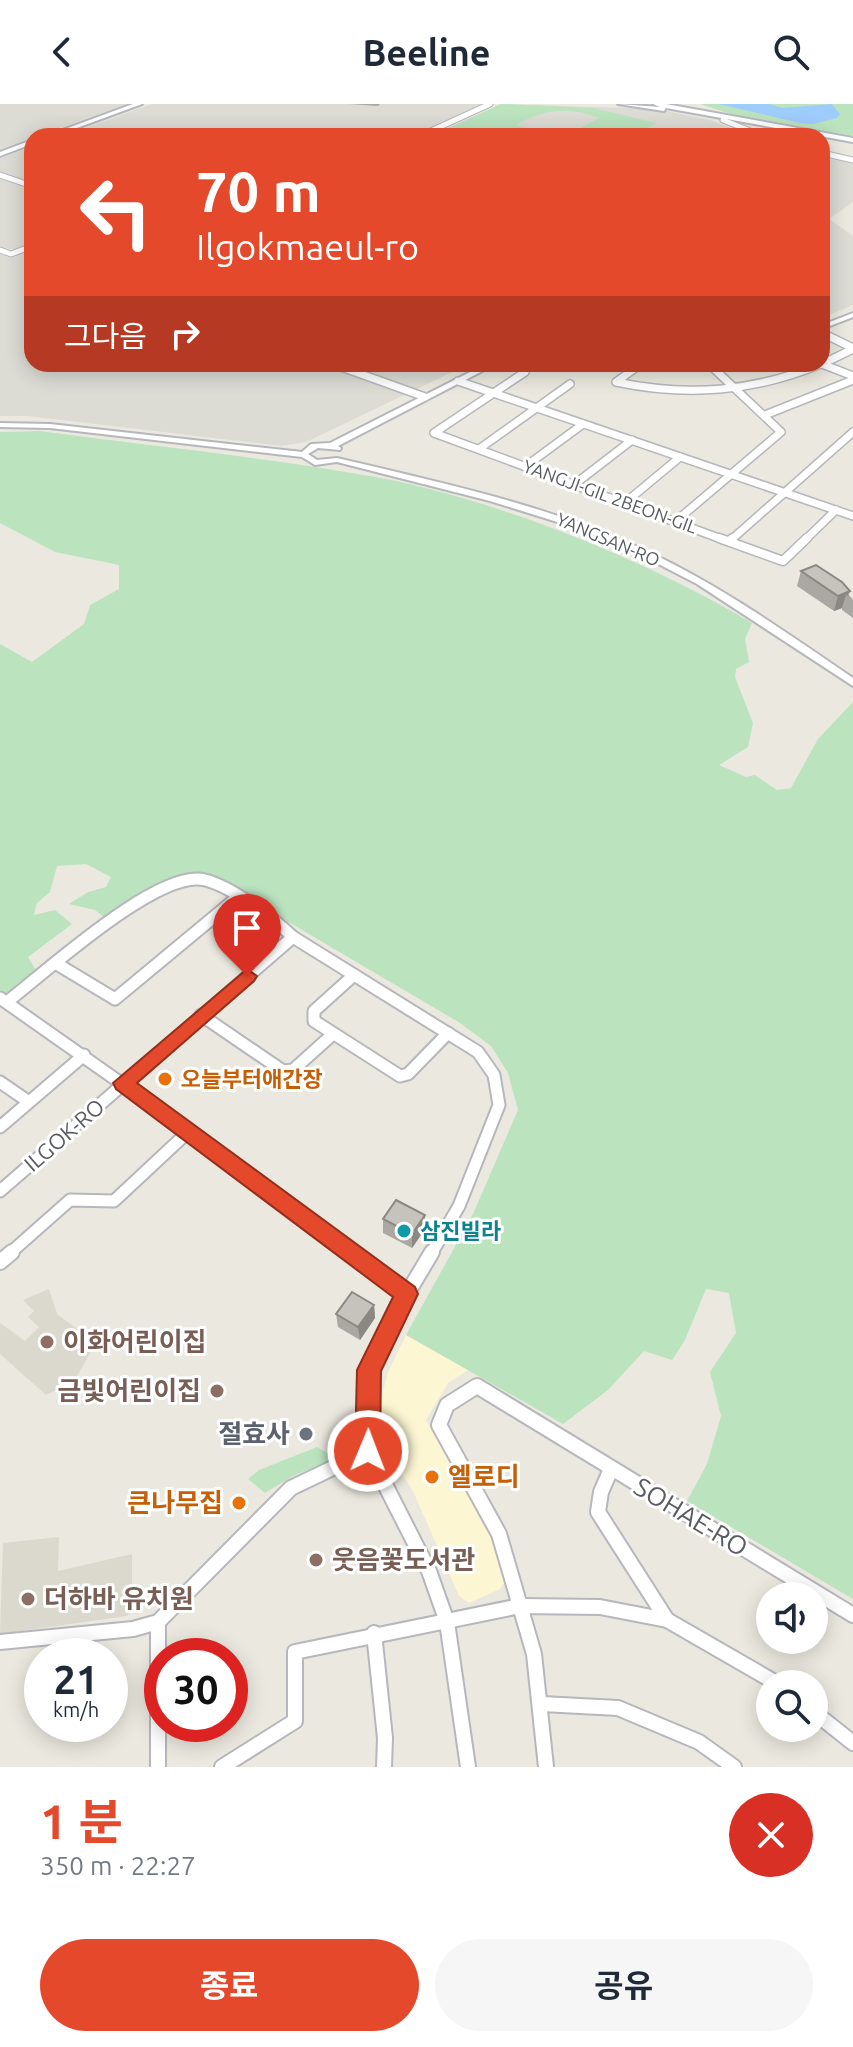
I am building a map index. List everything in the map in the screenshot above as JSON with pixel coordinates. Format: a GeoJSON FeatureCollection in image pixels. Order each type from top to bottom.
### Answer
{"type":"FeatureCollection","features":[{"type":"Feature","properties":{"kind":"main road"},"geometry":{"type":"LineString","coordinates":[[72,128],[139,104]]}},
{"type":"Feature","properties":{"kind":"main road"},"geometry":{"type":"LineString","coordinates":[[621,104],[770,128]]}},
{"type":"Feature","properties":{"kind":"main road"},"geometry":{"type":"LineString","coordinates":[[656,104],[780,128]]}},
{"type":"Feature","properties":{"kind":"main road"},"geometry":{"type":"LineString","coordinates":[[830,138],[853,142]]}},
{"type":"Feature","properties":{"kind":"main road"},"geometry":{"type":"LineString","coordinates":[[830,138],[853,142]]}},
{"type":"Feature","properties":{"kind":"main road"},"geometry":{"type":"LineString","coordinates":[[0,154],[24,145]]}},
{"type":"Feature","properties":{"kind":"street"},"geometry":{"type":"LineString","coordinates":[[438,128],[490,104]]}},
{"type":"Feature","properties":{"kind":"street"},"geometry":{"type":"LineString","coordinates":[[723,120],[743,128]]}},
{"type":"Feature","properties":{"kind":"street"},"geometry":{"type":"LineString","coordinates":[[830,155],[853,160]]}},
{"type":"Feature","properties":{"kind":"street"},"geometry":{"type":"LineString","coordinates":[[0,175],[24,183]]}},
{"type":"Feature","properties":{"kind":"street"},"geometry":{"type":"LineString","coordinates":[[0,250],[11,254],[24,249]]}},
{"type":"Feature","properties":{"kind":"street"},"geometry":{"type":"LineString","coordinates":[[830,324],[852,316]]}},
{"type":"Feature","properties":{"kind":"street"},"geometry":{"type":"LineString","coordinates":[[830,337],[853,349]]}},
{"type":"Feature","properties":{"kind":"street"},"geometry":{"type":"LineString","coordinates":[[830,360],[853,349]]}},
{"type":"Feature","properties":{"kind":"street"},"geometry":{"type":"LineString","coordinates":[[830,368],[853,378]]}},
{"type":"Feature","properties":{"kind":"street"},"geometry":{"type":"LineString","coordinates":[[355,372],[425,397]]}},
{"type":"Feature","properties":{"kind":"street"},"geometry":{"type":"LineString","coordinates":[[0,425],[50,426],[304,455],[311,447],[331,446],[476,372]]}},
{"type":"Feature","properties":{"kind":"street"},"geometry":{"type":"LineString","coordinates":[[495,394],[525,372]]}},
{"type":"Feature","properties":{"kind":"street"},"geometry":{"type":"LineString","coordinates":[[630,372],[616,382],[680,392],[736,390],[776,383],[803,372]]}},
{"type":"Feature","properties":{"kind":"street"},"geometry":{"type":"LineString","coordinates":[[676,521],[781,432],[717,372]]}},
{"type":"Feature","properties":{"kind":"street"},"geometry":{"type":"LineString","coordinates":[[765,415],[813,399],[853,378]]}},
{"type":"Feature","properties":{"kind":"street"},"geometry":{"type":"LineString","coordinates":[[458,381],[853,516]]}},
{"type":"Feature","properties":{"kind":"street"},"geometry":{"type":"LineString","coordinates":[[479,449],[570,384]]}},
{"type":"Feature","properties":{"kind":"street","name":"YANGJI-GIL 2BEON-GIL"},"geometry":{"type":"LineString","coordinates":[[495,394],[434,433],[783,561],[836,510]]}},
{"type":"Feature","properties":{"kind":"street"},"geometry":{"type":"LineString","coordinates":[[526,466],[583,424]]}},
{"type":"Feature","properties":{"kind":"street"},"geometry":{"type":"LineString","coordinates":[[729,541],[852,433]]}},
{"type":"Feature","properties":{"kind":"street"},"geometry":{"type":"LineString","coordinates":[[575,484],[632,440]]}},
{"type":"Feature","properties":{"kind":"street"},"geometry":{"type":"LineString","coordinates":[[331,446],[340,452],[337,460]]}},
{"type":"Feature","properties":{"kind":"street","name":"YANGSAN-RO"},"geometry":{"type":"LineString","coordinates":[[304,455],[315,463],[337,460],[489,495],[566,521],[644,553],[732,601],[853,683]]}},
{"type":"Feature","properties":{"kind":"street"},"geometry":{"type":"LineString","coordinates":[[626,502],[680,457]]}},
{"type":"Feature","properties":{"kind":"street"},"geometry":{"type":"LineString","coordinates":[[407,1294],[189,1131],[4,1000],[57,964],[137,900],[171,885],[204,879],[270,915],[293,937],[478,1052],[494,1075],[499,1105],[459,1206],[407,1294],[369,1370],[368,1451],[429,1571],[447,1622],[468,1767]]}},
{"type":"Feature","properties":{"kind":"street"},"geometry":{"type":"LineString","coordinates":[[57,964],[115,999],[238,897]]}},
{"type":"Feature","properties":{"kind":"street","name":"ILGOK-RO"},"geometry":{"type":"LineString","coordinates":[[0,1191],[293,937]]}},
{"type":"Feature","properties":{"kind":"street"},"geometry":{"type":"LineString","coordinates":[[354,975],[314,1011],[314,1021],[400,1076],[408,1074],[448,1033]]}},
{"type":"Feature","properties":{"kind":"street"},"geometry":{"type":"LineString","coordinates":[[201,1015],[283,1071],[293,1070],[333,1034]]}},
{"type":"Feature","properties":{"kind":"street"},"geometry":{"type":"LineString","coordinates":[[0,1127],[84,1055]]}},
{"type":"Feature","properties":{"kind":"street"},"geometry":{"type":"LineString","coordinates":[[0,1082],[29,1102]]}},
{"type":"Feature","properties":{"kind":"street"},"geometry":{"type":"LineString","coordinates":[[0,1262],[70,1200],[114,1201],[189,1131]]}},
{"type":"Feature","properties":{"kind":"street","name":"SOHAE-RO"},"geometry":{"type":"LineString","coordinates":[[520,1606],[499,1534],[439,1425],[447,1405],[477,1386],[853,1615]]}},
{"type":"Feature","properties":{"kind":"street"},"geometry":{"type":"LineString","coordinates":[[0,1642],[133,1629],[158,1622],[222,1561],[291,1488],[368,1451]]}},
{"type":"Feature","properties":{"kind":"street","name":"SOHAE-RO"},"geometry":{"type":"LineString","coordinates":[[611,1469],[601,1492],[598,1512],[667,1620]]}},
{"type":"Feature","properties":{"kind":"street"},"geometry":{"type":"LineString","coordinates":[[520,1606],[534,1654],[542,1704],[546,1767]]}},
{"type":"Feature","properties":{"kind":"street"},"geometry":{"type":"LineString","coordinates":[[222,1767],[295,1721],[295,1652],[374,1633],[447,1622],[520,1606],[600,1607],[667,1620],[756,1671]]}},
{"type":"Feature","properties":{"kind":"street"},"geometry":{"type":"LineString","coordinates":[[158,1622],[158,1767]]}},
{"type":"Feature","properties":{"kind":"street"},"geometry":{"type":"LineString","coordinates":[[374,1633],[385,1738],[384,1767]]}},
{"type":"Feature","properties":{"kind":"street"},"geometry":{"type":"LineString","coordinates":[[542,1704],[618,1708],[699,1742],[734,1767]]}},
{"type":"Feature","properties":{"kind":"street"},"geometry":{"type":"LineString","coordinates":[[828,1723],[853,1743]]}},
{"type":"Feature","properties":{"kind":"shaded area"},"geometry":{"type":"Polygon","coordinates":[[[0,104],[127,104],[59,128],[24,128],[24,140],[0,149],[0,104]]]}},
{"type":"Feature","properties":{"kind":"shaded area"},"geometry":{"type":"Polygon","coordinates":[[[152,104],[486,104],[433,128],[85,128],[152,104]]]}},
{"type":"Feature","properties":{"kind":"shaded area"},"geometry":{"type":"Polygon","coordinates":[[[501,104],[657,109],[710,120],[731,128],[448,128],[501,104]]]}},
{"type":"Feature","properties":{"kind":"shaded area"},"geometry":{"type":"Polygon","coordinates":[[[24,150],[24,181],[0,172],[0,158],[24,150]]]}},
{"type":"Feature","properties":{"kind":"shaded area"},"geometry":{"type":"Polygon","coordinates":[[[830,159],[853,164],[853,202],[830,218],[830,159]]]}},
{"type":"Feature","properties":{"kind":"shaded area"},"geometry":{"type":"Polygon","coordinates":[[[0,177],[24,185],[24,247],[17,250],[0,247],[0,177]]]}},
{"type":"Feature","properties":{"kind":"shaded area"},"geometry":{"type":"Polygon","coordinates":[[[830,220],[853,236],[853,305],[830,315],[830,220]]]}},
{"type":"Feature","properties":{"kind":"shaded area"},"geometry":{"type":"Polygon","coordinates":[[[24,252],[24,372],[452,372],[306,442],[281,446],[28,416],[0,416],[0,254],[10,258],[24,252]]]}},
{"type":"Feature","properties":{"kind":"shaded area","name":"이화어린이집"},"geometry":{"type":"Polygon","coordinates":[[[49,1289],[57,1314],[96,1343],[74,1381],[46,1395],[0,1354],[0,1323],[25,1341],[39,1327],[28,1317],[34,1311],[23,1300],[49,1289]]]}},
{"type":"Feature","properties":{"kind":"shaded area"},"geometry":{"type":"Polygon","coordinates":[[[406,1335],[468,1370],[448,1383],[426,1420],[487,1527],[505,1581],[500,1589],[469,1603],[459,1596],[413,1491],[380,1440],[377,1413],[388,1372],[406,1335]]]}},
{"type":"Feature","properties":{"kind":"shaded area"},"geometry":{"type":"Polygon","coordinates":[[[59,1537],[58,1571],[132,1554],[132,1610],[127,1616],[0,1634],[3,1543],[59,1537]]]}},
{"type":"Feature","properties":{"kind":"green space"},"geometry":{"type":"Polygon","coordinates":[[[501,104],[593,108],[656,123],[647,128],[580,128],[599,118],[556,111],[536,115],[516,125],[528,128],[448,128],[501,104]]]}},
{"type":"Feature","properties":{"kind":"green space"},"geometry":{"type":"Polygon","coordinates":[[[700,104],[853,104],[853,136],[830,132],[830,128],[809,128],[731,114],[700,104]]]}},
{"type":"Feature","properties":{"kind":"green space"},"geometry":{"type":"Polygon","coordinates":[[[40,431],[292,463],[376,477],[423,487],[521,517],[619,555],[752,623],[745,639],[749,662],[736,669],[735,677],[753,723],[748,747],[719,765],[746,777],[755,775],[777,790],[791,788],[818,739],[853,702],[853,1599],[687,1501],[707,1464],[721,1416],[710,1372],[736,1333],[729,1293],[706,1289],[685,1340],[672,1360],[644,1351],[608,1390],[563,1424],[406,1335],[473,1214],[518,1110],[508,1073],[491,1046],[460,1023],[207,874],[153,889],[105,918],[95,910],[69,904],[88,892],[106,887],[111,877],[86,864],[57,866],[50,892],[37,903],[34,915],[55,910],[72,924],[28,957],[37,972],[8,994],[0,990],[0,644],[32,662],[84,624],[90,605],[119,589],[119,565],[55,552],[0,523],[0,432],[40,431]]]}},
{"type":"Feature","properties":{"kind":"green space"},"geometry":{"type":"Polygon","coordinates":[[[317,1447],[335,1458],[293,1476],[265,1493],[248,1479],[259,1470],[317,1447]]]}},
{"type":"Feature","properties":{"kind":"water"},"geometry":{"type":"Polygon","coordinates":[[[719,104],[769,104],[782,108],[832,104],[840,114],[837,118],[813,124],[800,123],[719,104]]]}},
{"type":"Feature","properties":{"kind":"building"},"geometry":{"type":"Polygon","coordinates":[[[816,565],[850,591],[838,596],[801,571],[816,565]]]}},
{"type":"Feature","properties":{"kind":"building"},"geometry":{"type":"Polygon","coordinates":[[[396,1200],[425,1215],[412,1234],[383,1219],[396,1200]]]}},
{"type":"Feature","properties":{"kind":"building"},"geometry":{"type":"Polygon","coordinates":[[[352,1292],[374,1305],[358,1327],[336,1314],[352,1292]]]}},
{"type":"Feature","properties":{"kind":"place","name":"오늘부터애간장"},"geometry":{"type":"Point","coordinates":[165,1079]}},
{"type":"Feature","properties":{"kind":"place","name":"삼진빌라"},"geometry":{"type":"Point","coordinates":[404,1231]}},
{"type":"Feature","properties":{"kind":"place","name":"이화어린이집"},"geometry":{"type":"Point","coordinates":[47,1342]}},
{"type":"Feature","properties":{"kind":"place","name":"금빛어린이집"},"geometry":{"type":"Point","coordinates":[217,1391]}},
{"type":"Feature","properties":{"kind":"place","name":"절효사"},"geometry":{"type":"Point","coordinates":[306,1434]}},
{"type":"Feature","properties":{"kind":"place","name":"엘로디"},"geometry":{"type":"Point","coordinates":[432,1477]}},
{"type":"Feature","properties":{"kind":"place","name":"큰나무집"},"geometry":{"type":"Point","coordinates":[239,1503]}},
{"type":"Feature","properties":{"kind":"place","name":"웃음꽃도서관"},"geometry":{"type":"Point","coordinates":[316,1560]}},
{"type":"Feature","properties":{"kind":"place","name":"더하바 유치원"},"geometry":{"type":"Point","coordinates":[28,1599]}},
{"type":"Feature","properties":{"kind":"route"},"geometry":{"type":"LineString","coordinates":[[247,976],[123,1083],[407,1294],[369,1370],[368,1451]]}}]}
